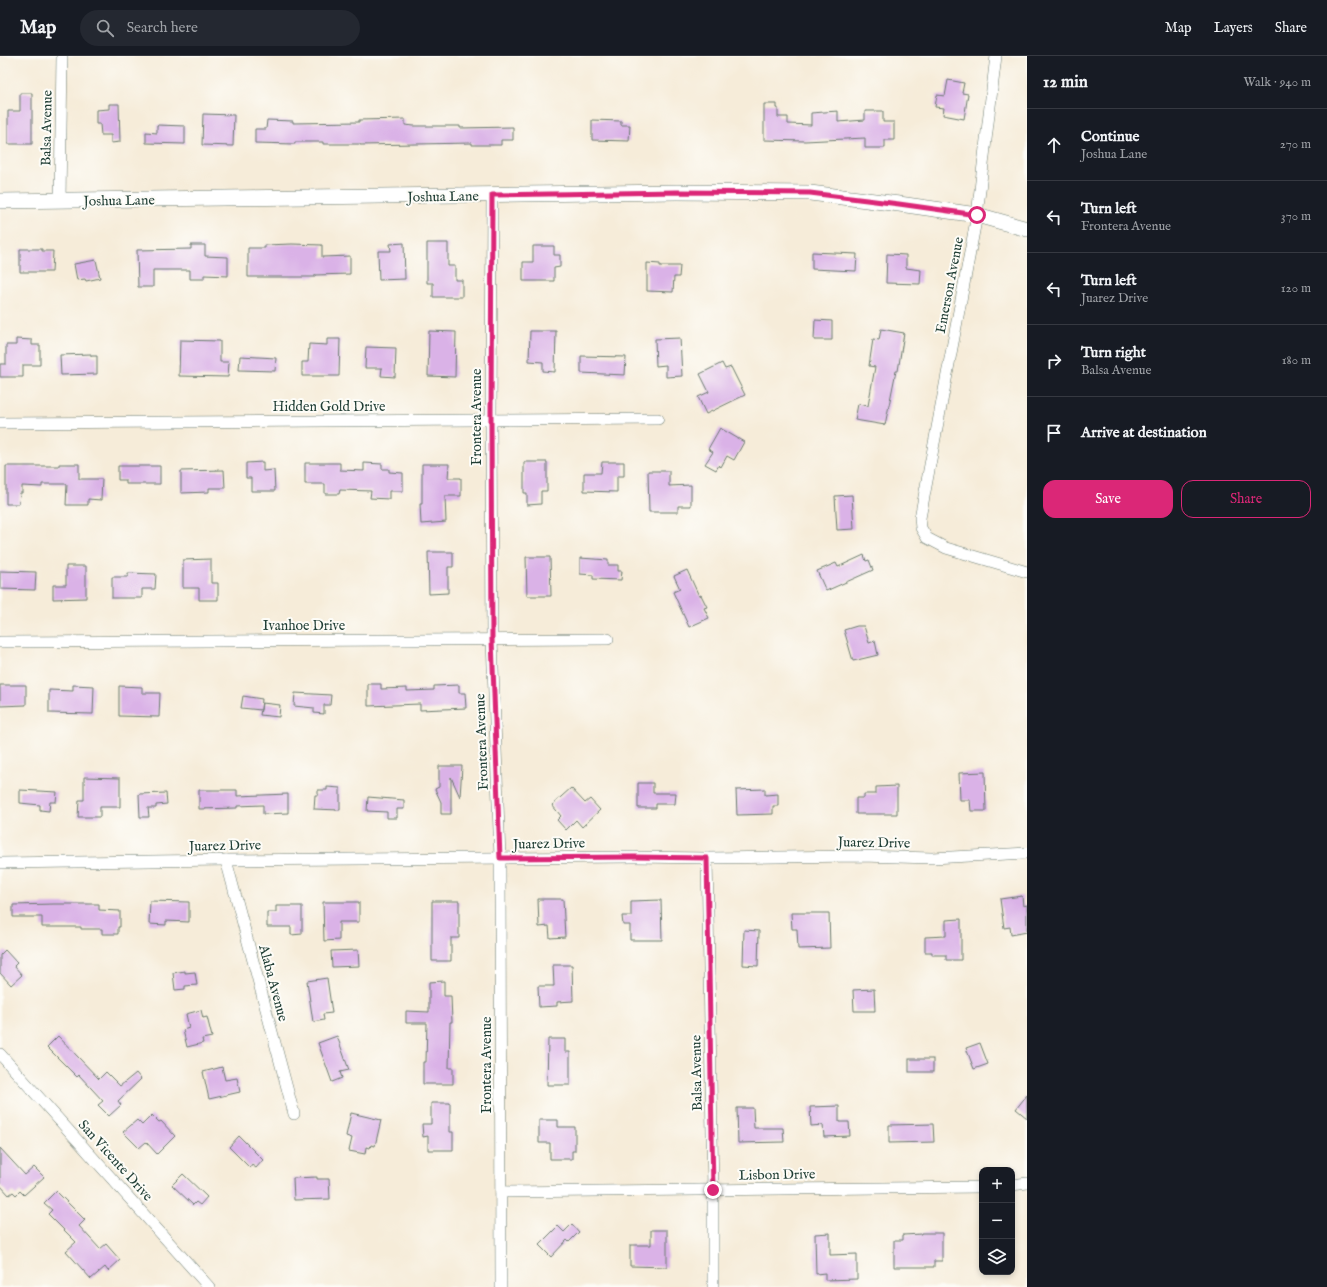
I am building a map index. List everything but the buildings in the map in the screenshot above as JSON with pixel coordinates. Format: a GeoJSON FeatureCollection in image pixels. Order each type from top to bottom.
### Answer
{"type":"FeatureCollection","features":[{"type":"Feature","properties":{"kind":"main road","name":"Joshua Lane"},"geometry":{"type":"LineString","coordinates":[[0,201],[677,192],[810,193],[977,215],[1027,229]]}},
{"type":"Feature","properties":{"kind":"street","name":"Balsa Avenue"},"geometry":{"type":"LineString","coordinates":[[60,201],[62,56]]}},
{"type":"Feature","properties":{"kind":"street","name":"Emerson Avenue"},"geometry":{"type":"LineString","coordinates":[[996,56],[977,215],[920,518],[921,528],[927,538],[946,548],[1027,572]]}},
{"type":"Feature","properties":{"kind":"street","name":"Frontera Avenue"},"geometry":{"type":"LineString","coordinates":[[492,195],[492,639],[500,858],[501,1287]]}},
{"type":"Feature","properties":{"kind":"street","name":"Hidden Gold Drive"},"geometry":{"type":"LineString","coordinates":[[0,423],[658,419]]}},
{"type":"Feature","properties":{"kind":"street","name":"Ivanhoe Drive"},"geometry":{"type":"LineString","coordinates":[[0,642],[608,639]]}},
{"type":"Feature","properties":{"kind":"street","name":"Juarez Drive"},"geometry":{"type":"LineString","coordinates":[[0,863],[634,857],[707,858],[861,856],[932,858],[1027,854]]}},
{"type":"Feature","properties":{"kind":"street","name":"Balsa Avenue"},"geometry":{"type":"LineString","coordinates":[[707,858],[713,1190],[713,1287]]}},
{"type":"Feature","properties":{"kind":"street","name":"Alaba Avenue"},"geometry":{"type":"LineString","coordinates":[[226,860],[294,1114]]}},
{"type":"Feature","properties":{"kind":"street","name":"San Vicente Drive"},"geometry":{"type":"LineString","coordinates":[[0,1054],[209,1287]]}},
{"type":"Feature","properties":{"kind":"street"},"geometry":{"type":"LineString","coordinates":[[1015,1185],[1027,1183]]}},
{"type":"Feature","properties":{"kind":"street","name":"Lisbon Drive"},"geometry":{"type":"LineString","coordinates":[[501,1192],[979,1187]]}},
{"type":"Feature","properties":{"kind":"route"},"geometry":{"type":"LineString","coordinates":[[713,1190],[707,858],[500,858],[492,639],[492,195],[677,192],[810,193],[977,215]]}}]}
